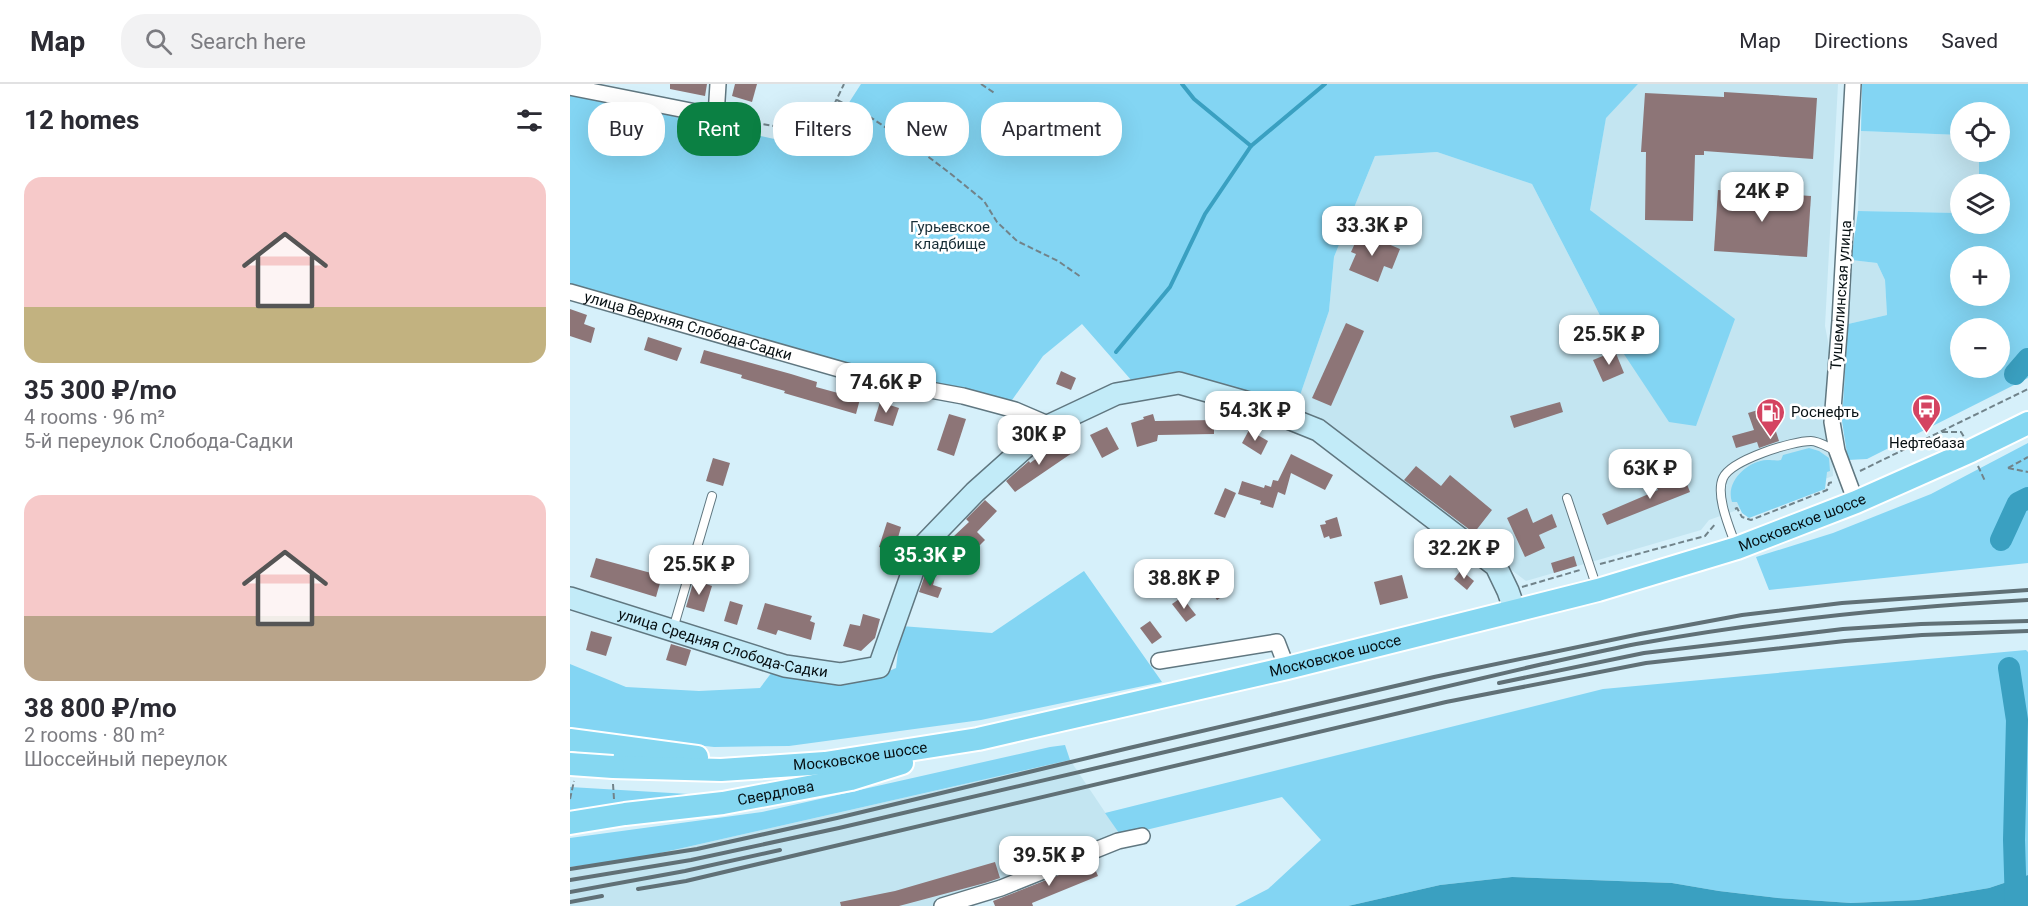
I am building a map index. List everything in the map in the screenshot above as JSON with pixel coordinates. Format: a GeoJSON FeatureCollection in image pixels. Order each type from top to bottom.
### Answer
{"type":"FeatureCollection","features":[{"type":"Feature","properties":{"kind":"main road","name":"Московское шоссе"},"geometry":{"type":"LineString","coordinates":[[614,756],[721,770],[825,763],[978,739],[1287,668],[1511,601],[1598,590],[1737,548],[1856,502],[2028,423]]}},
{"type":"Feature","properties":{"kind":"main road","name":"Свердлова"},"geometry":{"type":"LineString","coordinates":[[570,823],[624,814],[723,803],[851,779],[978,739]]}},
{"type":"Feature","properties":{"kind":"main road"},"geometry":{"type":"LineString","coordinates":[[570,740],[614,756]]}},
{"type":"Feature","properties":{"kind":"main road"},"geometry":{"type":"LineString","coordinates":[[570,764],[614,756]]}},
{"type":"Feature","properties":{"kind":"street"},"geometry":{"type":"LineString","coordinates":[[717,102],[718,84]]}},
{"type":"Feature","properties":{"kind":"street","name":"Тушемлинская улица"},"geometry":{"type":"LineString","coordinates":[[1852,84],[1840,321],[1832,422],[1837,451],[1856,502]]}},
{"type":"Feature","properties":{"kind":"street"},"geometry":{"type":"LineString","coordinates":[[570,87],[677,108]]}},
{"type":"Feature","properties":{"kind":"street","name":"улица Верхняя Слобода-Садки"},"geometry":{"type":"LineString","coordinates":[[570,292],[881,381],[963,396],[1015,410],[1050,425]]}},
{"type":"Feature","properties":{"kind":"street"},"geometry":{"type":"LineString","coordinates":[[1050,425],[1116,394],[1179,383],[1253,404],[1318,430],[1496,567],[1511,601]]}},
{"type":"Feature","properties":{"kind":"street","name":"улица Средняя Слобода-Садки"},"geometry":{"type":"LineString","coordinates":[[570,598],[785,666],[840,674],[879,667],[921,548],[975,492],[1050,425]]}},
{"type":"Feature","properties":{"kind":"street"},"geometry":{"type":"LineString","coordinates":[[1159,661],[1277,642],[1287,668]]}},
{"type":"Feature","properties":{"kind":"street"},"geometry":{"type":"LineString","coordinates":[[942,906],[1000,888],[1118,841],[1142,836]]}},
{"type":"Feature","properties":{"kind":"lane"},"geometry":{"type":"LineString","coordinates":[[1737,548],[1720,490],[1723,478],[1731,468],[1742,461],[1793,443],[1813,441],[1837,451]]}},
{"type":"Feature","properties":{"kind":"lane"},"geometry":{"type":"LineString","coordinates":[[672,630],[712,496]]}},
{"type":"Feature","properties":{"kind":"lane"},"geometry":{"type":"LineString","coordinates":[[1567,498],[1598,590]]}},
{"type":"Feature","properties":{"kind":"path"},"geometry":{"type":"LineString","coordinates":[[761,124],[820,134],[844,84]]}},
{"type":"Feature","properties":{"kind":"path"},"geometry":{"type":"LineString","coordinates":[[981,84],[996,94]]}},
{"type":"Feature","properties":{"kind":"path"},"geometry":{"type":"LineString","coordinates":[[837,100],[867,115],[951,174],[984,201],[997,222],[1017,241],[1058,261],[1081,277]]}},
{"type":"Feature","properties":{"kind":"path"},"geometry":{"type":"LineString","coordinates":[[1511,601],[1591,567],[1705,537],[1725,512],[1737,508],[1742,517],[1751,520],[1827,490],[1829,483],[1868,468],[2028,389]]}},
{"type":"Feature","properties":{"kind":"path"},"geometry":{"type":"LineString","coordinates":[[2028,457],[2008,468],[2028,472]]}},
{"type":"Feature","properties":{"kind":"path"},"geometry":{"type":"LineString","coordinates":[[614,756],[614,800]]}},
{"type":"Feature","properties":{"kind":"shaded area"},"geometry":{"type":"Polygon","coordinates":[[[1638,84],[1838,84],[1825,326],[1829,347],[1833,476],[1709,520],[1701,530],[1526,581],[1296,407],[1329,311],[1334,257],[1375,156],[1437,152],[1532,184],[1606,327],[1590,210],[1606,117],[1638,84]]]}},
{"type":"Feature","properties":{"kind":"shaded area"},"geometry":{"type":"Polygon","coordinates":[[[1861,131],[1950,135],[1950,162],[1979,162],[1979,174],[1950,174],[1950,213],[1858,211],[1861,131]]]}},
{"type":"Feature","properties":{"kind":"shaded area"},"geometry":{"type":"Polygon","coordinates":[[[1851,260],[1877,263],[1885,280],[1887,315],[1848,324],[1851,260]]]}},
{"type":"Feature","properties":{"kind":"shaded area"},"geometry":{"type":"Polygon","coordinates":[[[1070,760],[1121,836],[934,906],[570,906],[570,867],[634,859],[1070,760]]]}},
{"type":"Feature","properties":{"kind":"shaded area"},"geometry":{"type":"Polygon","coordinates":[[[2028,875],[2028,906],[1348,906],[1440,885],[1512,877],[1672,883],[1778,898],[1851,903],[1918,900],[1989,888],[2028,875]]]}},
{"type":"Feature","properties":{"kind":"green space","name":"Гурьевское кладбище"},"geometry":{"type":"Polygon","coordinates":[[[861,84],[1638,84],[1606,118],[1590,210],[1735,319],[1696,426],[1669,422],[1606,327],[1532,184],[1437,152],[1375,156],[1334,257],[1329,311],[1296,407],[1173,372],[1132,381],[1082,324],[1043,356],[1010,403],[883,377],[570,285],[570,93],[610,102],[588,102],[588,156],[665,156],[665,114],[677,117],[677,156],[761,156],[761,136],[773,139],[773,156],[873,156],[873,102],[849,102],[861,84]]]}},
{"type":"Feature","properties":{"kind":"green space"},"geometry":{"type":"Polygon","coordinates":[[[1862,84],[2028,84],[2028,378],[1867,459],[1848,460],[1842,421],[1848,324],[1887,315],[1885,280],[1877,263],[1851,260],[1858,211],[1950,213],[1950,234],[2010,234],[2010,174],[1979,174],[1979,162],[2010,162],[2010,102],[1950,102],[1950,135],[1861,131],[1862,84]]]}},
{"type":"Feature","properties":{"kind":"green space"},"geometry":{"type":"Polygon","coordinates":[[[2028,443],[2028,563],[1769,590],[1756,557],[1833,533],[1931,494],[2028,443]]]}},
{"type":"Feature","properties":{"kind":"green space"},"geometry":{"type":"Polygon","coordinates":[[[1809,448],[1829,458],[1830,471],[1827,472],[1825,489],[1749,518],[1742,513],[1737,502],[1732,502],[1732,487],[1745,468],[1759,461],[1781,460],[1783,455],[1809,448]]]}},
{"type":"Feature","properties":{"kind":"green space"},"geometry":{"type":"Polygon","coordinates":[[[1084,571],[1162,682],[981,720],[789,746],[714,747],[570,731],[570,664],[626,687],[699,691],[760,688],[772,672],[806,680],[867,681],[896,668],[901,626],[992,633],[1084,571]]]}},
{"type":"Feature","properties":{"kind":"green space"},"geometry":{"type":"Polygon","coordinates":[[[2026,650],[2028,652],[2028,875],[1989,888],[1918,900],[1851,903],[1778,898],[1672,883],[1512,877],[1440,885],[1348,906],[1235,906],[1268,889],[1321,840],[1282,797],[1121,836],[1105,813],[1603,689],[2026,650]]]}},
{"type":"Feature","properties":{"kind":"green space"},"geometry":{"type":"Polygon","coordinates":[[[1065,745],[1070,760],[634,859],[570,867],[570,838],[762,812],[1065,745]]]}},
{"type":"Feature","properties":{"kind":"green space"},"geometry":{"type":"Polygon","coordinates":[[[570,787],[705,795],[570,819],[570,787]]]}},
{"type":"Feature","properties":{"kind":"building"},"geometry":{"type":"Polygon","coordinates":[[[670,84],[707,84],[705,96],[670,89],[670,84]]]}},
{"type":"Feature","properties":{"kind":"building"},"geometry":{"type":"Polygon","coordinates":[[[735,84],[757,84],[752,102],[732,96],[735,84]]]}},
{"type":"Feature","properties":{"kind":"building"},"geometry":{"type":"Polygon","coordinates":[[[1724,92],[1817,98],[1813,159],[1704,151],[1704,155],[1695,155],[1693,221],[1645,220],[1646,152],[1641,152],[1645,93],[1724,97],[1724,92]]]}},
{"type":"Feature","properties":{"kind":"building"},"geometry":{"type":"Polygon","coordinates":[[[1718,190],[1811,196],[1807,257],[1714,251],[1718,190]]]}},
{"type":"Feature","properties":{"kind":"building"},"geometry":{"type":"Polygon","coordinates":[[[1360,232],[1400,249],[1392,269],[1384,266],[1378,282],[1349,270],[1356,254],[1351,252],[1360,232]]]}},
{"type":"Feature","properties":{"kind":"building"},"geometry":{"type":"Polygon","coordinates":[[[570,309],[587,315],[584,324],[595,328],[591,343],[570,336],[570,309]]]}},
{"type":"Feature","properties":{"kind":"building"},"geometry":{"type":"Polygon","coordinates":[[[1346,323],[1364,331],[1331,406],[1312,398],[1346,323]]]}},
{"type":"Feature","properties":{"kind":"building"},"geometry":{"type":"Polygon","coordinates":[[[648,337],[682,348],[677,361],[644,350],[648,337]]]}},
{"type":"Feature","properties":{"kind":"building"},"geometry":{"type":"Polygon","coordinates":[[[704,350],[817,382],[816,387],[860,399],[856,414],[784,393],[785,391],[741,378],[742,375],[700,363],[704,350]]]}},
{"type":"Feature","properties":{"kind":"building"},"geometry":{"type":"Polygon","coordinates":[[[1615,351],[1624,373],[1603,382],[1593,360],[1615,351]]]}},
{"type":"Feature","properties":{"kind":"building"},"geometry":{"type":"Polygon","coordinates":[[[1061,371],[1076,378],[1071,390],[1056,384],[1061,371]]]}},
{"type":"Feature","properties":{"kind":"building"},"geometry":{"type":"Polygon","coordinates":[[[880,402],[899,408],[893,426],[874,421],[880,402]]]}},
{"type":"Feature","properties":{"kind":"building"},"geometry":{"type":"Polygon","coordinates":[[[1560,402],[1563,412],[1514,428],[1510,416],[1560,402]]]}},
{"type":"Feature","properties":{"kind":"building"},"geometry":{"type":"Polygon","coordinates":[[[1768,407],[1779,441],[1759,448],[1757,442],[1736,448],[1732,436],[1754,430],[1748,413],[1768,407]]]}},
{"type":"Feature","properties":{"kind":"building"},"geometry":{"type":"Polygon","coordinates":[[[949,414],[966,419],[954,456],[937,450],[949,414]]]}},
{"type":"Feature","properties":{"kind":"building"},"geometry":{"type":"Polygon","coordinates":[[[1153,414],[1155,421],[1214,420],[1214,434],[1158,435],[1157,441],[1137,447],[1131,423],[1153,414]]]}},
{"type":"Feature","properties":{"kind":"building"},"geometry":{"type":"Polygon","coordinates":[[[1107,427],[1119,449],[1102,458],[1090,435],[1107,427]]]}},
{"type":"Feature","properties":{"kind":"building"},"geometry":{"type":"Polygon","coordinates":[[[1249,430],[1268,441],[1261,455],[1242,443],[1249,430]]]}},
{"type":"Feature","properties":{"kind":"building"},"geometry":{"type":"Polygon","coordinates":[[[1067,440],[1075,451],[1015,492],[1006,481],[1029,461],[1030,463],[1044,453],[1045,455],[1067,440]]]}},
{"type":"Feature","properties":{"kind":"building"},"geometry":{"type":"Polygon","coordinates":[[[1291,454],[1333,475],[1325,490],[1291,473],[1285,495],[1278,492],[1273,508],[1260,504],[1261,501],[1238,494],[1242,481],[1264,488],[1265,485],[1271,487],[1273,480],[1278,481],[1291,454]]]}},
{"type":"Feature","properties":{"kind":"building"},"geometry":{"type":"Polygon","coordinates":[[[713,458],[730,463],[723,486],[706,481],[713,458]]]}},
{"type":"Feature","properties":{"kind":"building"},"geometry":{"type":"Polygon","coordinates":[[[1416,466],[1441,486],[1450,475],[1492,510],[1474,533],[1404,480],[1416,466]]]}},
{"type":"Feature","properties":{"kind":"building"},"geometry":{"type":"Polygon","coordinates":[[[1683,474],[1690,492],[1607,525],[1602,514],[1658,490],[1656,485],[1683,474]]]}},
{"type":"Feature","properties":{"kind":"building"},"geometry":{"type":"Polygon","coordinates":[[[1225,488],[1236,493],[1225,518],[1214,514],[1225,488]]]}},
{"type":"Feature","properties":{"kind":"building"},"geometry":{"type":"Polygon","coordinates":[[[985,500],[997,511],[977,532],[985,540],[977,548],[972,543],[961,553],[957,549],[946,559],[938,551],[969,522],[966,519],[985,500]]]}},
{"type":"Feature","properties":{"kind":"building"},"geometry":{"type":"Polygon","coordinates":[[[1527,508],[1533,523],[1552,514],[1557,527],[1539,535],[1545,548],[1525,557],[1507,518],[1527,508]]]}},
{"type":"Feature","properties":{"kind":"building"},"geometry":{"type":"Polygon","coordinates":[[[1337,517],[1342,536],[1324,538],[1320,525],[1337,517]]]}},
{"type":"Feature","properties":{"kind":"building"},"geometry":{"type":"Polygon","coordinates":[[[887,522],[901,527],[894,552],[879,547],[887,522]]]}},
{"type":"Feature","properties":{"kind":"building"},"geometry":{"type":"Polygon","coordinates":[[[1574,556],[1577,566],[1554,573],[1551,563],[1574,556]]]}},
{"type":"Feature","properties":{"kind":"building"},"geometry":{"type":"Polygon","coordinates":[[[596,558],[662,576],[656,597],[590,577],[596,558]]]}},
{"type":"Feature","properties":{"kind":"building"},"geometry":{"type":"Polygon","coordinates":[[[1461,570],[1474,581],[1467,590],[1454,579],[1461,570]]]}},
{"type":"Feature","properties":{"kind":"building"},"geometry":{"type":"Polygon","coordinates":[[[925,575],[935,578],[933,585],[942,588],[938,598],[919,592],[925,575]]]}},
{"type":"Feature","properties":{"kind":"building"},"geometry":{"type":"Polygon","coordinates":[[[1402,575],[1408,598],[1380,605],[1374,582],[1402,575]]]}},
{"type":"Feature","properties":{"kind":"building"},"geometry":{"type":"Polygon","coordinates":[[[1214,578],[1226,594],[1217,600],[1206,584],[1214,578]]]}},
{"type":"Feature","properties":{"kind":"building"},"geometry":{"type":"Polygon","coordinates":[[[694,580],[712,586],[704,612],[686,607],[694,580]]]}},
{"type":"Feature","properties":{"kind":"building"},"geometry":{"type":"Polygon","coordinates":[[[1182,597],[1196,615],[1186,622],[1172,604],[1182,597]]]}},
{"type":"Feature","properties":{"kind":"building"},"geometry":{"type":"Polygon","coordinates":[[[730,601],[743,605],[737,625],[724,621],[730,601]]]}},
{"type":"Feature","properties":{"kind":"building"},"geometry":{"type":"Polygon","coordinates":[[[765,603],[812,616],[810,621],[815,623],[811,640],[778,630],[776,635],[757,629],[765,603]]]}},
{"type":"Feature","properties":{"kind":"building"},"geometry":{"type":"Polygon","coordinates":[[[863,614],[880,619],[875,638],[861,651],[843,646],[850,624],[860,626],[863,614]]]}},
{"type":"Feature","properties":{"kind":"building"},"geometry":{"type":"Polygon","coordinates":[[[1150,621],[1162,637],[1152,644],[1140,628],[1150,621]]]}},
{"type":"Feature","properties":{"kind":"building"},"geometry":{"type":"Polygon","coordinates":[[[591,631],[612,637],[606,656],[586,650],[591,631]]]}},
{"type":"Feature","properties":{"kind":"building"},"geometry":{"type":"Polygon","coordinates":[[[671,644],[691,650],[686,666],[666,660],[671,644]]]}},
{"type":"Feature","properties":{"kind":"building"},"geometry":{"type":"Polygon","coordinates":[[[995,862],[1000,878],[985,883],[899,906],[841,906],[840,902],[895,891],[995,862]]]}},
{"type":"Feature","properties":{"kind":"building"},"geometry":{"type":"Polygon","coordinates":[[[1092,862],[1098,876],[1032,903],[1033,906],[995,906],[993,901],[1092,862]]]}},
{"type":"Feature","properties":{"kind":"waterway"},"geometry":{"type":"LineString","coordinates":[[1182,84],[1194,99],[1251,146]]}},
{"type":"Feature","properties":{"kind":"waterway"},"geometry":{"type":"LineString","coordinates":[[1116,352],[1170,287],[1205,214],[1251,146],[1325,84]]}},
{"type":"Feature","properties":{"kind":"waterway"},"geometry":{"type":"LineString","coordinates":[[2015,374],[2028,359]]}},
{"type":"Feature","properties":{"kind":"waterway"},"geometry":{"type":"LineString","coordinates":[[2001,540],[2018,503],[2028,498]]}},
{"type":"Feature","properties":{"kind":"waterway"},"geometry":{"type":"LineString","coordinates":[[2009,668],[2017,720],[2014,840],[2016,906]]}},
{"type":"Feature","properties":{"kind":"railway"},"geometry":{"type":"LineString","coordinates":[[570,869],[697,849],[1434,677],[1640,634],[1742,615],[1842,603],[2028,590]]}},
{"type":"Feature","properties":{"kind":"railway"},"geometry":{"type":"LineString","coordinates":[[570,880],[691,860],[839,828],[1630,645],[1835,616],[1931,606],[2028,600]]}},
{"type":"Feature","properties":{"kind":"railway"},"geometry":{"type":"LineString","coordinates":[[1499,683],[1644,653],[1843,629],[2028,621]]}},
{"type":"Feature","properties":{"kind":"railway"},"geometry":{"type":"LineString","coordinates":[[638,889],[686,881],[1446,702],[1646,663],[1845,641],[2028,631]]}},
{"type":"Feature","properties":{"kind":"railway"},"geometry":{"type":"LineString","coordinates":[[570,892],[685,871],[780,850]]}},
{"type":"Feature","properties":{"kind":"railway"},"geometry":{"type":"LineString","coordinates":[[570,902],[602,896]]}},
{"type":"Feature","properties":{"kind":"place","name":"Нефтебаза"},"geometry":{"type":"Point","coordinates":[1927,434]}},
{"type":"Feature","properties":{"kind":"place","name":"Роснефть"},"geometry":{"type":"Point","coordinates":[1770,438]}}]}
